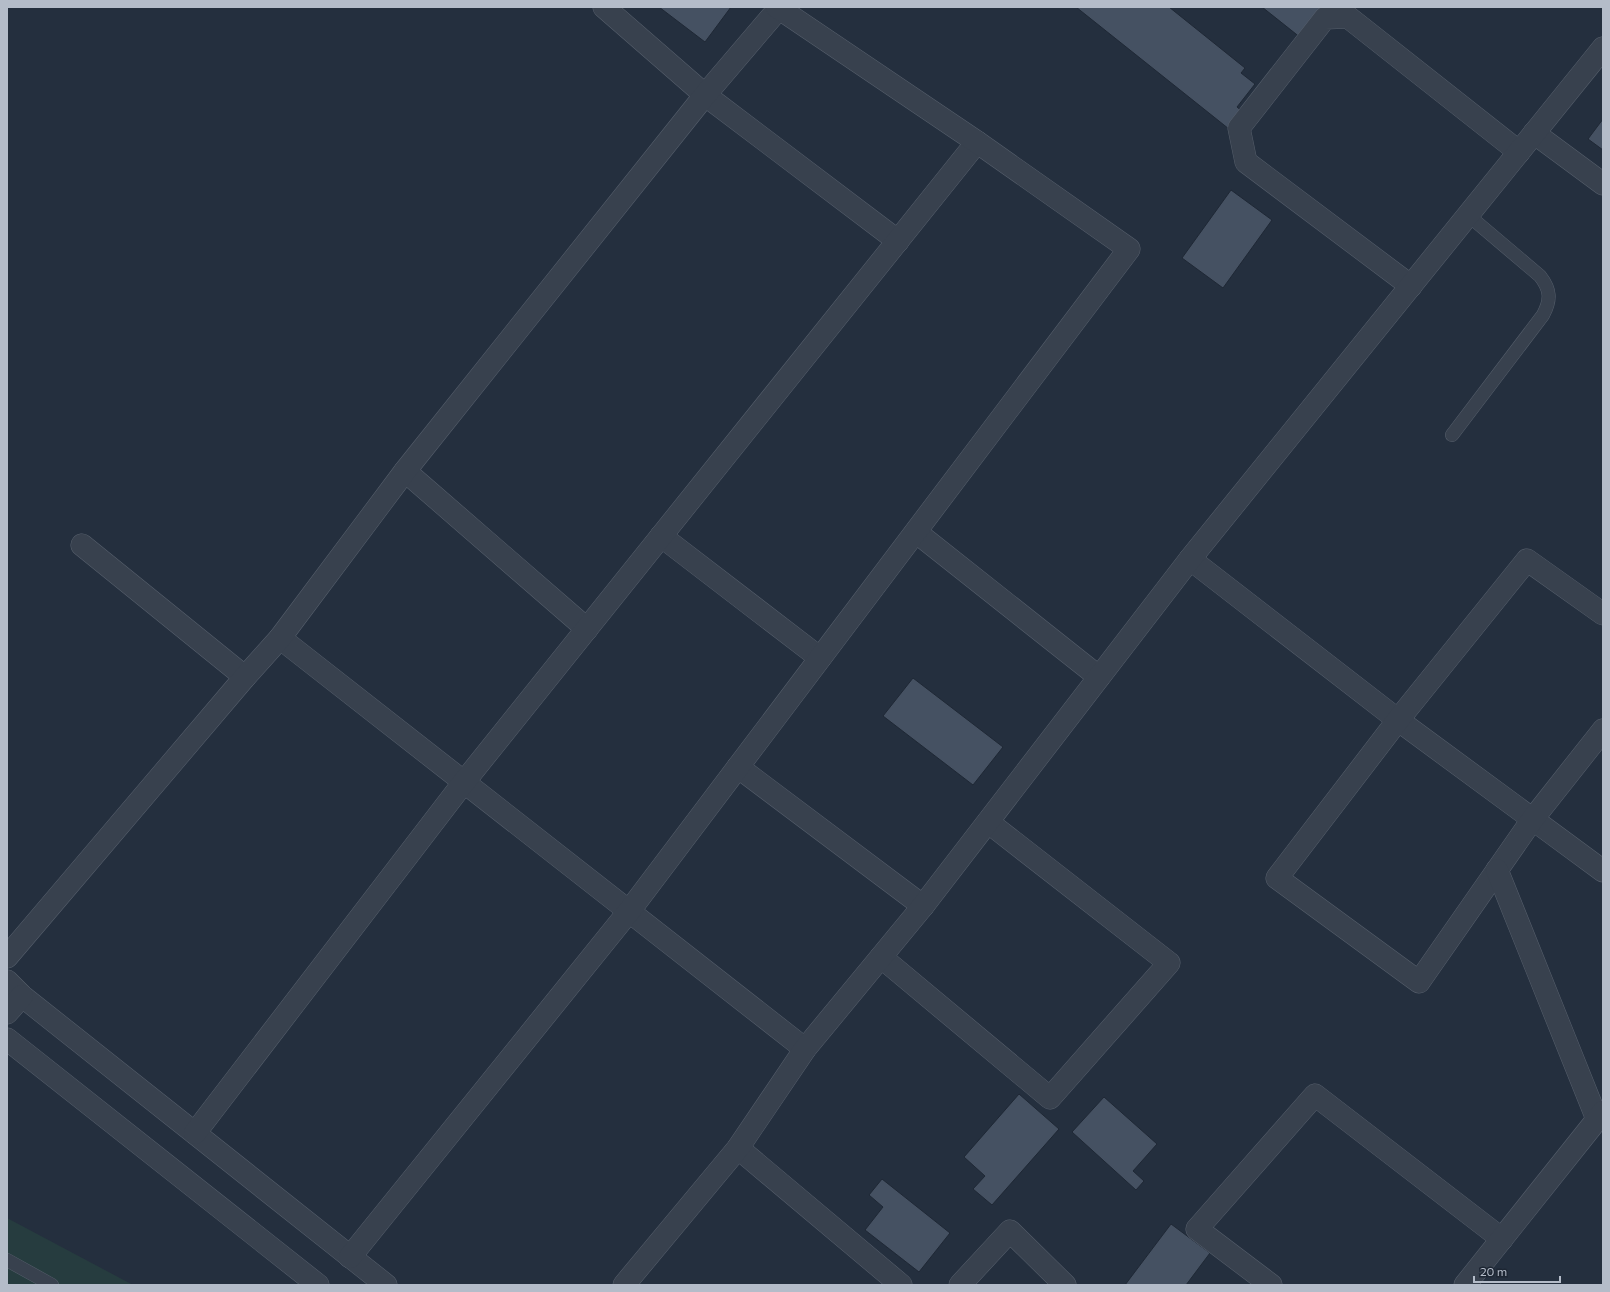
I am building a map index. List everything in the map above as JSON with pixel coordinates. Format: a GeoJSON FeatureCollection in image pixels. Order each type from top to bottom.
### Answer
{"type":"FeatureCollection","features":[{"type":"Feature","properties":{"kind":"street"},"geometry":{"type":"LineString","coordinates":[[604,7],[705,95],[898,242]]}},
{"type":"Feature","properties":{"kind":"street"},"geometry":{"type":"LineString","coordinates":[[7,957],[245,677],[280,638],[405,471],[705,95],[779,7],[977,142],[1128,249],[630,910],[350,1257]]}},
{"type":"Feature","properties":{"kind":"street"},"geometry":{"type":"LineString","coordinates":[[1411,286],[1246,162],[1239,128],[1325,18],[1348,17],[1519,152]]}},
{"type":"Feature","properties":{"kind":"street"},"geometry":{"type":"LineString","coordinates":[[634,1281],[738,1148],[805,1049],[923,906],[1190,559],[1603,48]]}},
{"type":"Feature","properties":{"kind":"street"},"geometry":{"type":"LineString","coordinates":[[1534,133],[1603,184]]}},
{"type":"Feature","properties":{"kind":"street"},"geometry":{"type":"LineString","coordinates":[[195,1133],[464,782],[977,142]]}},
{"type":"Feature","properties":{"kind":"street"},"geometry":{"type":"LineString","coordinates":[[405,471],[587,629]]}},
{"type":"Feature","properties":{"kind":"street"},"geometry":{"type":"LineString","coordinates":[[916,532],[1099,677]]}},
{"type":"Feature","properties":{"kind":"street"},"geometry":{"type":"LineString","coordinates":[[661,536],[820,658]]}},
{"type":"Feature","properties":{"kind":"street"},"geometry":{"type":"LineString","coordinates":[[82,545],[245,677]]}},
{"type":"Feature","properties":{"kind":"street"},"geometry":{"type":"LineString","coordinates":[[1190,559],[1398,720],[1603,871]]}},
{"type":"Feature","properties":{"kind":"street"},"geometry":{"type":"LineString","coordinates":[[1603,614],[1527,560],[1398,720],[1277,878],[1419,982],[1532,820],[1603,730]]}},
{"type":"Feature","properties":{"kind":"street"},"geometry":{"type":"LineString","coordinates":[[280,638],[630,910],[805,1049]]}},
{"type":"Feature","properties":{"kind":"street"},"geometry":{"type":"LineString","coordinates":[[738,767],[923,906]]}},
{"type":"Feature","properties":{"kind":"street"},"geometry":{"type":"LineString","coordinates":[[881,957],[1050,1098],[1169,963],[988,822]]}},
{"type":"Feature","properties":{"kind":"street"},"geometry":{"type":"LineString","coordinates":[[1466,1285],[1600,1116],[1497,870]]}},
{"type":"Feature","properties":{"kind":"street"},"geometry":{"type":"LineString","coordinates":[[7,981],[22,996],[386,1285]]}},
{"type":"Feature","properties":{"kind":"street"},"geometry":{"type":"LineString","coordinates":[[7,1013],[22,996]]}},
{"type":"Feature","properties":{"kind":"street"},"geometry":{"type":"LineString","coordinates":[[9,1046],[318,1285]]}},
{"type":"Feature","properties":{"kind":"street"},"geometry":{"type":"LineString","coordinates":[[1271,1285],[1197,1229],[1315,1095],[1502,1239]]}},
{"type":"Feature","properties":{"kind":"street"},"geometry":{"type":"LineString","coordinates":[[738,1148],[901,1285]]}},
{"type":"Feature","properties":{"kind":"street"},"geometry":{"type":"LineString","coordinates":[[960,1285],[1010,1231],[1066,1285]]}},
{"type":"Feature","properties":{"kind":"lane"},"geometry":{"type":"LineString","coordinates":[[1452,435],[1543,315],[1549,304],[1550,294],[1546,284],[1540,276],[1468,215]]}},
{"type":"Feature","properties":{"kind":"lane"},"geometry":{"type":"LineString","coordinates":[[7,1260],[52,1285]]}},
{"type":"Feature","properties":{"kind":"green space"},"geometry":{"type":"Polygon","coordinates":[[[7,1218],[133,1285],[7,1285],[7,1218]]]}},
{"type":"Feature","properties":{"kind":"building"},"geometry":{"type":"Polygon","coordinates":[[[659,7],[731,7],[705,42],[659,7]]]}},
{"type":"Feature","properties":{"kind":"building"},"geometry":{"type":"Polygon","coordinates":[[[1076,7],[1169,7],[1245,68],[1241,73],[1255,84],[1237,107],[1243,112],[1229,129],[1076,7]]]}},
{"type":"Feature","properties":{"kind":"building"},"geometry":{"type":"Polygon","coordinates":[[[1262,7],[1325,7],[1301,38],[1262,7]]]}},
{"type":"Feature","properties":{"kind":"building"},"geometry":{"type":"Polygon","coordinates":[[[1603,119],[1603,150],[1588,139],[1603,119]]]}},
{"type":"Feature","properties":{"kind":"building"},"geometry":{"type":"Polygon","coordinates":[[[1231,190],[1272,220],[1223,288],[1182,258],[1231,190]]]}},
{"type":"Feature","properties":{"kind":"building"},"geometry":{"type":"Polygon","coordinates":[[[913,678],[1003,747],[973,785],[883,716],[913,678]]]}},
{"type":"Feature","properties":{"kind":"building"},"geometry":{"type":"Polygon","coordinates":[[[1019,1094],[1059,1129],[992,1205],[973,1189],[985,1176],[964,1157],[1019,1094]]]}},
{"type":"Feature","properties":{"kind":"building"},"geometry":{"type":"Polygon","coordinates":[[[1104,1097],[1157,1144],[1133,1171],[1144,1181],[1136,1190],[1072,1132],[1104,1097]]]}},
{"type":"Feature","properties":{"kind":"building"},"geometry":{"type":"Polygon","coordinates":[[[882,1179],[950,1233],[919,1272],[865,1230],[883,1207],[869,1195],[882,1179]]]}},
{"type":"Feature","properties":{"kind":"building"},"geometry":{"type":"Polygon","coordinates":[[[1171,1224],[1210,1253],[1186,1285],[1125,1285],[1171,1224]]]}}]}
